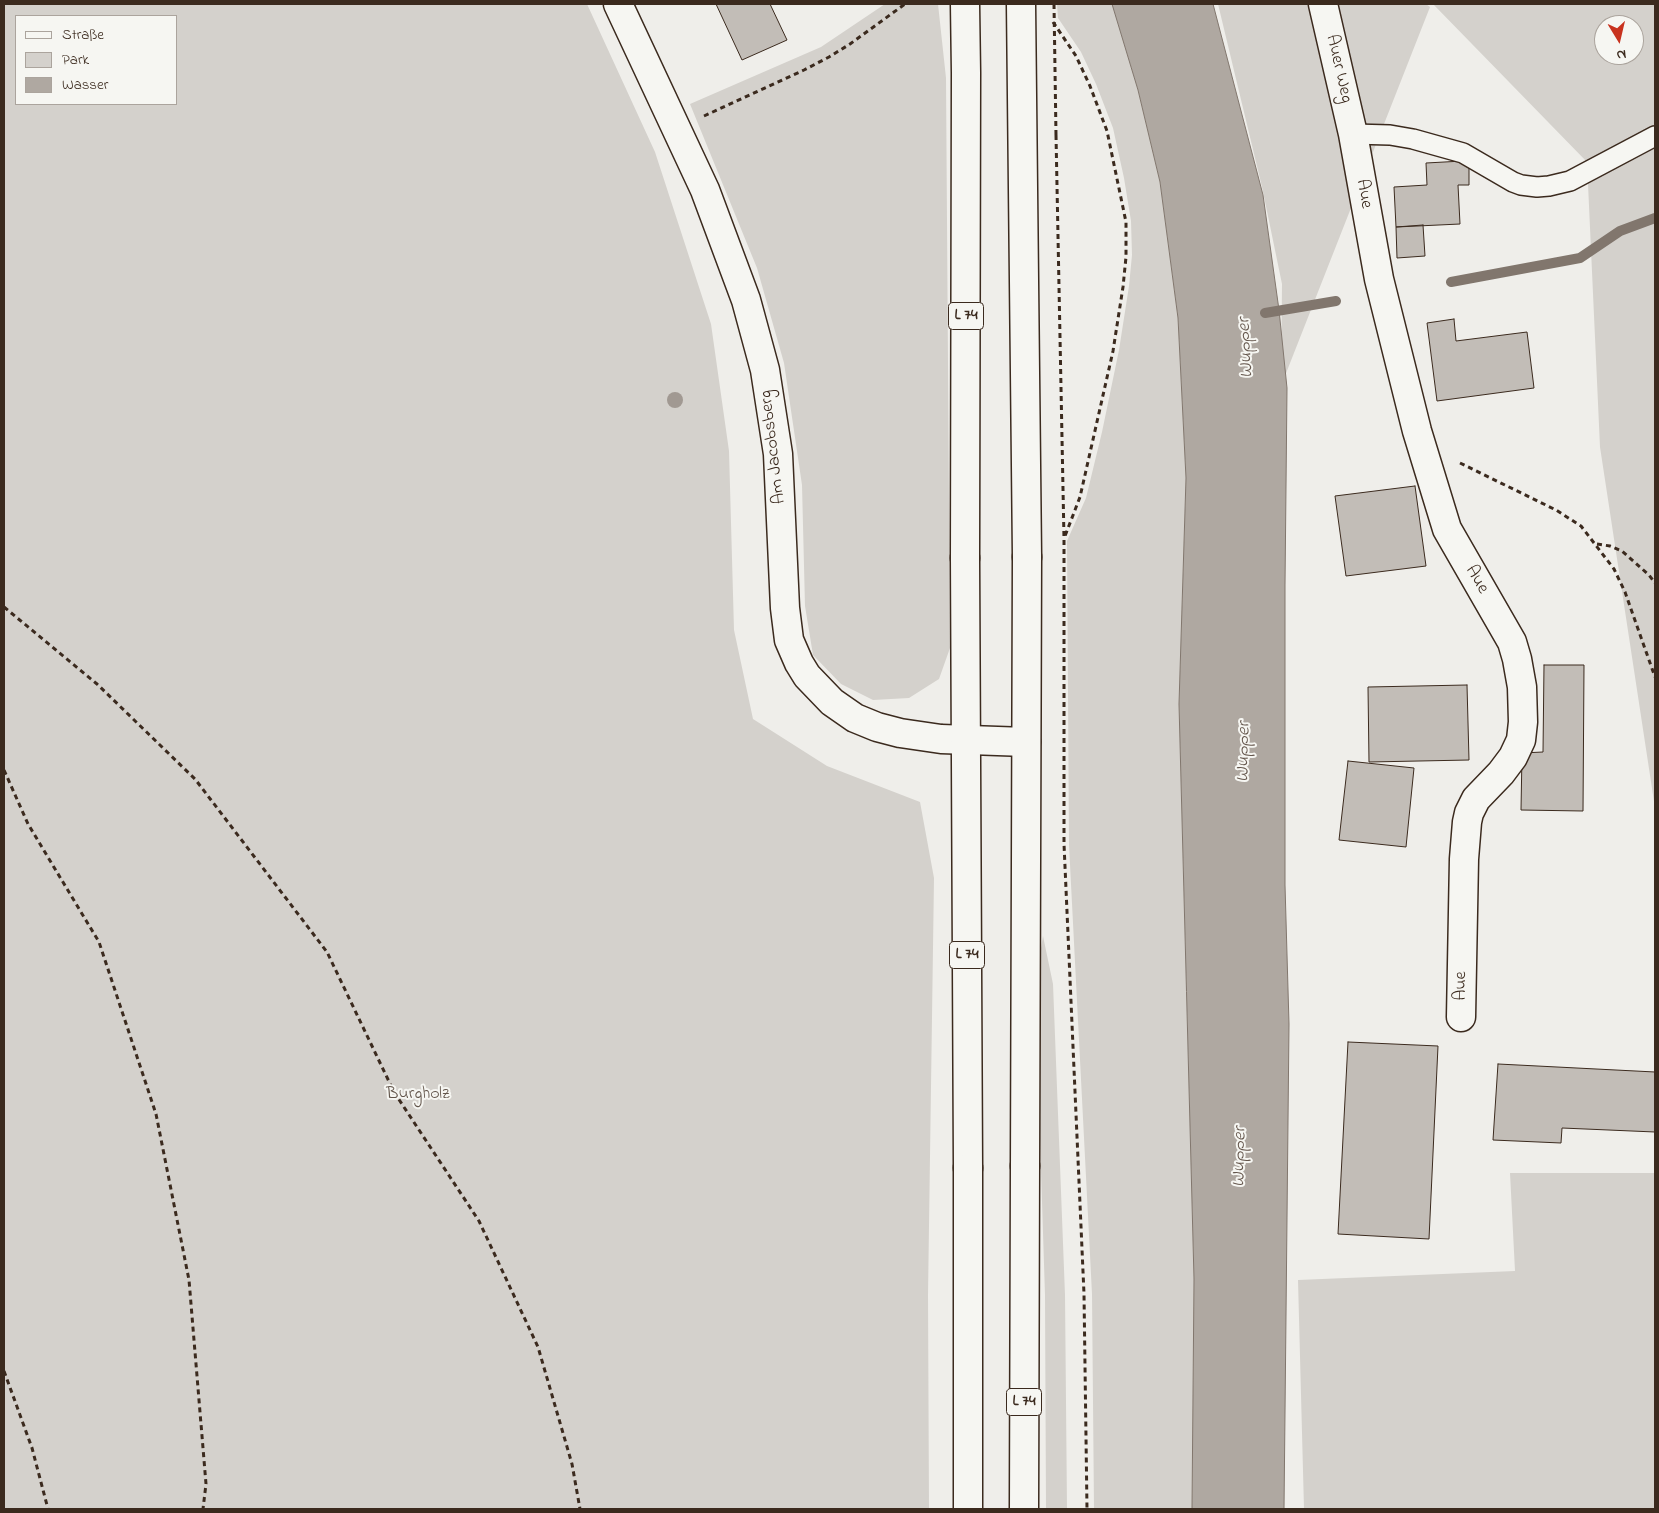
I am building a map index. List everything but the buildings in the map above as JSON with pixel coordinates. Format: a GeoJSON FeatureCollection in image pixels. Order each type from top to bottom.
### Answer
{"type":"FeatureCollection","features":[{"type":"Feature","properties":{"kind":"main road","name":"Am Jacobsberg"},"geometry":{"type":"LineString","coordinates":[[618,4],[705,190],[746,300],[764,370],[778,454],[785,608],[788,634],[793,651],[807,676],[818,689],[832,702],[855,718],[889,731],[940,739],[1026,742]]}},
{"type":"Feature","properties":{"kind":"main road","name":"L 74"},"geometry":{"type":"LineString","coordinates":[[965,4],[968,1509]]}},
{"type":"Feature","properties":{"kind":"main road","name":"L 74"},"geometry":{"type":"LineString","coordinates":[[1022,4],[1027,557],[1024,1509]]}},
{"type":"Feature","properties":{"kind":"main road","name":"Auer Weg"},"geometry":{"type":"LineString","coordinates":[[1323,4],[1352,134]]}},
{"type":"Feature","properties":{"kind":"main road","name":"Aue"},"geometry":{"type":"LineString","coordinates":[[1352,134],[1387,317],[1417,431],[1447,529],[1512,642],[1522,687],[1523,722],[1521,740],[1513,757],[1501,773],[1476,799],[1467,822],[1464,859],[1461,1017]]}},
{"type":"Feature","properties":{"kind":"lane"},"geometry":{"type":"LineString","coordinates":[[1352,134],[1413,139],[1462,153],[1513,182],[1537,187],[1570,181],[1655,136]]}},
{"type":"Feature","properties":{"kind":"path"},"geometry":{"type":"LineString","coordinates":[[677,128],[829,57],[905,4]]}},
{"type":"Feature","properties":{"kind":"path"},"geometry":{"type":"LineString","coordinates":[[1054,4],[1064,539],[1064,844],[1084,1294],[1087,1509]]}},
{"type":"Feature","properties":{"kind":"path"},"geometry":{"type":"LineString","coordinates":[[1048,15],[1076,56],[1107,130],[1126,222],[1124,287],[1113,351],[1080,497],[1064,539]]}},
{"type":"Feature","properties":{"kind":"path"},"geometry":{"type":"LineString","coordinates":[[1458,462],[1556,510],[1581,526],[1597,544],[1614,569],[1625,592],[1655,677]]}},
{"type":"Feature","properties":{"kind":"path"},"geometry":{"type":"LineString","coordinates":[[1597,544],[1610,546],[1622,551],[1649,575],[1655,583]]}},
{"type":"Feature","properties":{"kind":"path"},"geometry":{"type":"LineString","coordinates":[[4,607],[97,684],[196,779],[327,952],[394,1092],[479,1221],[538,1347],[572,1464],[580,1509]]}},
{"type":"Feature","properties":{"kind":"path"},"geometry":{"type":"LineString","coordinates":[[4,770],[28,824],[99,942],[156,1114],[188,1280],[206,1484],[203,1509]]}},
{"type":"Feature","properties":{"kind":"path"},"geometry":{"type":"LineString","coordinates":[[4,1371],[32,1448],[48,1509]]}},
{"type":"Feature","properties":{"kind":"green space","name":"Burgholz"},"geometry":{"type":"Polygon","coordinates":[[[4,4],[587,4],[655,152],[711,324],[729,451],[734,630],[753,719],[827,766],[920,802],[934,878],[928,1295],[929,1509],[4,1509],[4,4]]]}},
{"type":"Feature","properties":{"kind":"green space"},"geometry":{"type":"Polygon","coordinates":[[[885,4],[938,4],[946,78],[950,648],[939,679],[909,698],[873,700],[841,684],[813,655],[805,606],[802,485],[784,363],[757,268],[690,104],[821,47],[885,4]]]}},
{"type":"Feature","properties":{"kind":"green space"},"geometry":{"type":"Polygon","coordinates":[[[1057,4],[1113,4],[1138,90],[1160,182],[1178,318],[1186,478],[1179,704],[1194,1279],[1192,1509],[1094,1509],[1092,1294],[1069,845],[1067,541],[1086,498],[1102,432],[1119,350],[1132,255],[1131,221],[1113,128],[1081,52],[1058,18],[1057,4]]]}},
{"type":"Feature","properties":{"kind":"green space"},"geometry":{"type":"Polygon","coordinates":[[[1218,4],[1426,4],[1430,7],[1281,386],[1282,284],[1262,187],[1218,4]]]}},
{"type":"Feature","properties":{"kind":"green space"},"geometry":{"type":"Polygon","coordinates":[[[1433,4],[1655,4],[1655,808],[1600,447],[1587,162],[1433,4]]]}},
{"type":"Feature","properties":{"kind":"green space"},"geometry":{"type":"Polygon","coordinates":[[[1043,936],[1053,984],[1065,1295],[1067,1509],[1046,1509],[1045,1295],[1035,984],[1043,936]]]}},
{"type":"Feature","properties":{"kind":"green space"},"geometry":{"type":"Polygon","coordinates":[[[1510,1173],[1655,1173],[1655,1509],[1304,1509],[1298,1280],[1515,1271],[1510,1173]]]}},
{"type":"Feature","properties":{"kind":"water","name":"Wupper"},"geometry":{"type":"Polygon","coordinates":[[[1112,4],[1213,4],[1263,195],[1279,310],[1287,388],[1285,885],[1289,1024],[1284,1509],[1192,1509],[1194,1279],[1179,704],[1186,478],[1178,318],[1160,182],[1138,90],[1112,4]]]}},
{"type":"Feature","properties":{"kind":"waterway"},"geometry":{"type":"LineString","coordinates":[[1451,282],[1580,258],[1620,231],[1655,218]]}},
{"type":"Feature","properties":{"kind":"waterway","name":"Wupper"},"geometry":{"type":"LineString","coordinates":[[1265,313],[1336,301]]}}]}
